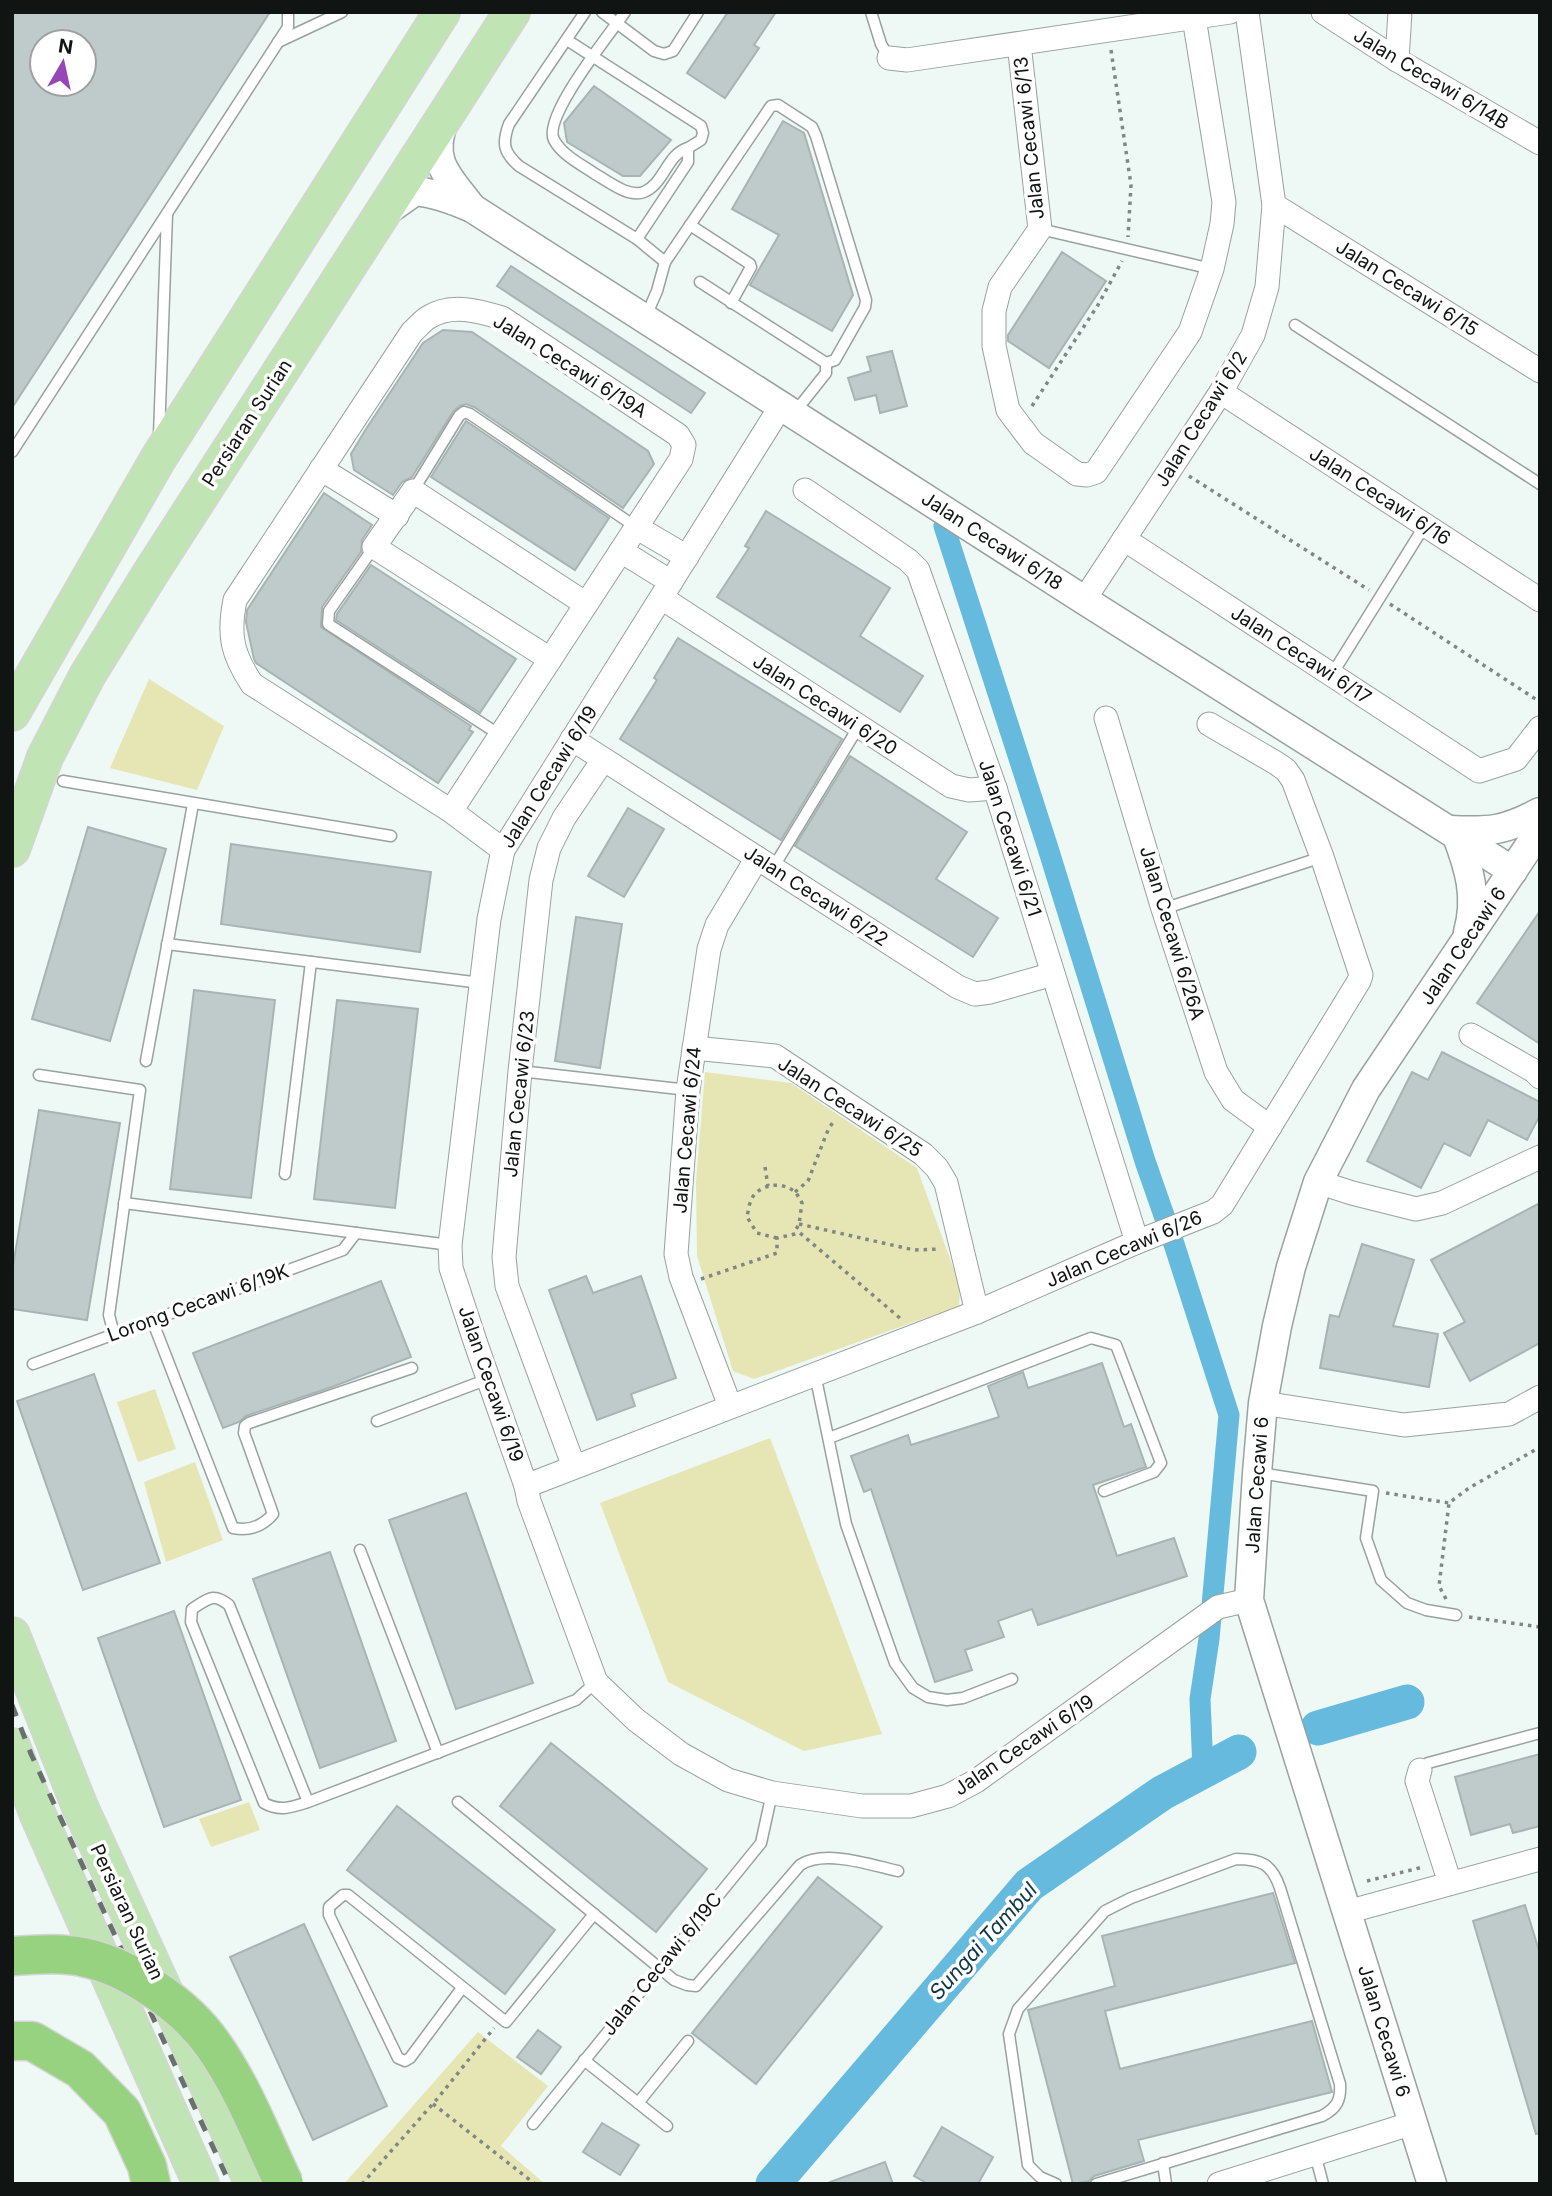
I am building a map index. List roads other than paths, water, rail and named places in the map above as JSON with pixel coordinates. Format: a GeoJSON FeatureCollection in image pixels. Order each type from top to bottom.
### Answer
{"type":"FeatureCollection","features":[{"type":"Feature","properties":{"kind":"highway"},"geometry":{"type":"LineString","coordinates":[[12,1956],[80,1956],[112,1965],[148,1985],[185,2014],[213,2044],[238,2087],[285,2184]]}},
{"type":"Feature","properties":{"kind":"highway"},"geometry":{"type":"LineString","coordinates":[[12,2041],[32,2041],[80,2069],[122,2112],[152,2178]]}},
{"type":"Feature","properties":{"kind":"main road"},"geometry":{"type":"LineString","coordinates":[[12,713],[158,459],[442,12]]}},
{"type":"Feature","properties":{"kind":"main road","name":"Persiaran Surian"},"geometry":{"type":"LineString","coordinates":[[15,829],[45,757],[87,676],[512,12]]}},
{"type":"Feature","properties":{"kind":"main road","name":"Persiaran Surian"},"geometry":{"type":"LineString","coordinates":[[12,1635],[80,1807],[253,2184]]}},
{"type":"Feature","properties":{"kind":"main road"},"geometry":{"type":"LineString","coordinates":[[12,1746],[38,1815],[201,2184]]}},
{"type":"Feature","properties":{"kind":"main road"},"geometry":{"type":"LineString","coordinates":[[172,2120],[175,2150],[188,2184]]}},
{"type":"Feature","properties":{"kind":"street"},"geometry":{"type":"LineString","coordinates":[[889,58],[908,60],[1230,12]]}},
{"type":"Feature","properties":{"kind":"street","name":"Jalan Cecawi 6/2"},"geometry":{"type":"LineString","coordinates":[[1084,600],[1221,392],[1253,335],[1267,287],[1274,205],[1247,12]]}},
{"type":"Feature","properties":{"kind":"street","name":"Jalan Cecawi 6/14B"},"geometry":{"type":"LineString","coordinates":[[1323,12],[1396,60],[1540,143]]}},
{"type":"Feature","properties":{"kind":"street"},"geometry":{"type":"LineString","coordinates":[[1396,60],[1400,12]]}},
{"type":"Feature","properties":{"kind":"street","name":"Jalan Cecawi 6/13"},"geometry":{"type":"LineString","coordinates":[[1019,44],[1040,229],[1000,287],[994,311],[994,346],[1008,410],[1032,443],[1077,474],[1087,475],[1096,472],[1190,332],[1212,269],[1224,202],[1194,18]]}},
{"type":"Feature","properties":{"kind":"street","name":"Jalan Cecawi 6/18"},"geometry":{"type":"LineString","coordinates":[[447,112],[438,137],[442,169],[472,208]]}},
{"type":"Feature","properties":{"kind":"street","name":"Jalan Cecawi 6/18"},"geometry":{"type":"LineString","coordinates":[[383,214],[415,191],[439,195],[472,208],[1513,871]]}},
{"type":"Feature","properties":{"kind":"street","name":"Jalan Cecawi 6/15"},"geometry":{"type":"LineString","coordinates":[[1274,205],[1536,360]]}},
{"type":"Feature","properties":{"kind":"street","name":"Jalan Cecawi 6/19A"},"geometry":{"type":"LineString","coordinates":[[452,309],[478,311],[502,318],[678,435],[684,445],[681,459],[451,811],[252,684],[239,664],[232,641],[235,600],[321,469],[412,332],[430,317],[452,309]]}},
{"type":"Feature","properties":{"kind":"street","name":"Jalan Cecawi 6/16"},"geometry":{"type":"LineString","coordinates":[[1221,392],[1540,600]]}},
{"type":"Feature","properties":{"kind":"street","name":"Jalan Cecawi 6/19"},"geometry":{"type":"LineString","coordinates":[[788,410],[666,590],[589,750],[503,850],[489,919],[450,1245],[451,1268],[529,1501],[596,1682],[636,1720],[681,1754],[727,1780],[772,1793],[862,1806],[911,1806],[948,1796],[976,1781],[1212,1612],[1250,1600]]}},
{"type":"Feature","properties":{"kind":"street"},"geometry":{"type":"LineString","coordinates":[[321,469],[397,516]]}},
{"type":"Feature","properties":{"kind":"street","name":"Jalan Cecawi 6/21"},"geometry":{"type":"LineString","coordinates":[[805,490],[908,560],[918,570],[995,788],[1137,1242]]}},
{"type":"Feature","properties":{"kind":"street"},"geometry":{"type":"LineString","coordinates":[[550,659],[374,547],[413,491],[586,604]]}},
{"type":"Feature","properties":{"kind":"street"},"geometry":{"type":"LineString","coordinates":[[636,527],[687,557]]}},
{"type":"Feature","properties":{"kind":"street","name":"Jalan Cecawi 6/17"},"geometry":{"type":"LineString","coordinates":[[1125,539],[1479,771],[1516,759],[1540,727]]}},
{"type":"Feature","properties":{"kind":"street","name":"Jalan Cecawi 6/20"},"geometry":{"type":"LineString","coordinates":[[621,551],[666,590],[859,726],[951,786],[969,790],[995,788]]}},
{"type":"Feature","properties":{"kind":"street","name":"Jalan Cecawi 6/26A"},"geometry":{"type":"LineString","coordinates":[[1106,718],[1163,909],[1216,1072],[1233,1100],[1270,1127]]}},
{"type":"Feature","properties":{"kind":"street","name":"Jalan Cecawi 6/26"},"geometry":{"type":"LineString","coordinates":[[526,1486],[977,1312],[1213,1212],[1222,1205],[1360,978],[1360,972],[1322,857],[1290,775],[1276,763],[1209,724]]}},
{"type":"Feature","properties":{"kind":"street","name":"Jalan Cecawi 6/22"},"geometry":{"type":"LineString","coordinates":[[589,750],[958,987],[975,994],[990,992],[1053,974]]}},
{"type":"Feature","properties":{"kind":"street","name":"Jalan Cecawi 6/23"},"geometry":{"type":"LineString","coordinates":[[574,1467],[508,1286],[504,1257],[520,1071],[541,880],[549,848],[564,818],[589,750]]}},
{"type":"Feature","properties":{"kind":"street"},"geometry":{"type":"LineString","coordinates":[[451,811],[503,850]]}},
{"type":"Feature","properties":{"kind":"street"},"geometry":{"type":"LineString","coordinates":[[1462,947],[1473,908],[1473,889],[1469,870],[1452,833],[1486,832],[1517,824],[1540,811]]}},
{"type":"Feature","properties":{"kind":"street","name":"Jalan Cecawi 6"},"geometry":{"type":"LineString","coordinates":[[1432,2184],[1250,1600],[1257,1473],[1263,1403],[1291,1267],[1318,1182],[1366,1090],[1540,830]]}},
{"type":"Feature","properties":{"kind":"street","name":"Jalan Cecawi 6/24"},"geometry":{"type":"LineString","coordinates":[[730,1406],[684,1285],[676,1254],[688,1090],[709,949],[717,925],[765,863]]}},
{"type":"Feature","properties":{"kind":"street"},"geometry":{"type":"LineString","coordinates":[[1471,1035],[1540,1077]]}},
{"type":"Feature","properties":{"kind":"street","name":"Jalan Cecawi 6/25"},"geometry":{"type":"LineString","coordinates":[[694,1048],[775,1056],[923,1154],[937,1168],[946,1183],[977,1312]]}},
{"type":"Feature","properties":{"kind":"street"},"geometry":{"type":"LineString","coordinates":[[1318,1182],[1416,1209],[1442,1203],[1540,1157]]}},
{"type":"Feature","properties":{"kind":"street"},"geometry":{"type":"LineString","coordinates":[[1263,1403],[1404,1425],[1509,1414],[1540,1398]]}},
{"type":"Feature","properties":{"kind":"street"},"geometry":{"type":"LineString","coordinates":[[1420,1770],[1417,1781],[1450,1883]]}},
{"type":"Feature","properties":{"kind":"street"},"geometry":{"type":"LineString","coordinates":[[1347,1912],[1540,1859]]}},
{"type":"Feature","properties":{"kind":"street"},"geometry":{"type":"LineString","coordinates":[[1219,2184],[1413,2123]]}},
{"type":"Feature","properties":{"kind":"lane"},"geometry":{"type":"LineString","coordinates":[[12,452],[288,27],[288,12]]}},
{"type":"Feature","properties":{"kind":"lane"},"geometry":{"type":"LineString","coordinates":[[278,42],[342,12]]}},
{"type":"Feature","properties":{"kind":"lane"},"geometry":{"type":"LineString","coordinates":[[585,12],[509,124],[505,147],[509,157],[519,166],[637,239],[665,262]]}},
{"type":"Feature","properties":{"kind":"lane"},"geometry":{"type":"LineString","coordinates":[[602,12],[654,51],[664,54],[673,51],[698,12]]}},
{"type":"Feature","properties":{"kind":"lane"},"geometry":{"type":"LineString","coordinates":[[567,40],[592,58],[701,126],[701,141],[680,150],[645,192],[635,193],[621,189],[568,157],[554,140],[552,130],[560,107],[592,58],[625,12]]}},
{"type":"Feature","properties":{"kind":"lane"},"geometry":{"type":"LineString","coordinates":[[871,12],[881,44],[889,58]]}},
{"type":"Feature","properties":{"kind":"lane"},"geometry":{"type":"LineString","coordinates":[[645,318],[657,291],[665,262],[771,106],[778,105],[811,127],[816,136],[866,300],[835,360],[826,363]]}},
{"type":"Feature","properties":{"kind":"lane"},"geometry":{"type":"LineString","coordinates":[[637,239],[688,162],[688,148]]}},
{"type":"Feature","properties":{"kind":"lane"},"geometry":{"type":"LineString","coordinates":[[158,459],[167,214]]}},
{"type":"Feature","properties":{"kind":"lane"},"geometry":{"type":"LineString","coordinates":[[690,225],[750,264],[751,267],[732,303]]}},
{"type":"Feature","properties":{"kind":"lane"},"geometry":{"type":"LineString","coordinates":[[1040,229],[1212,269]]}},
{"type":"Feature","properties":{"kind":"lane"},"geometry":{"type":"LineString","coordinates":[[699,282],[826,363]]}},
{"type":"Feature","properties":{"kind":"lane"},"geometry":{"type":"LineString","coordinates":[[1295,325],[1540,484]]}},
{"type":"Feature","properties":{"kind":"lane"},"geometry":{"type":"LineString","coordinates":[[788,410],[826,373],[826,363]]}},
{"type":"Feature","properties":{"kind":"lane"},"geometry":{"type":"LineString","coordinates":[[413,491],[464,412],[636,527]]}},
{"type":"Feature","properties":{"kind":"lane"},"geometry":{"type":"LineString","coordinates":[[1331,676],[1425,526]]}},
{"type":"Feature","properties":{"kind":"lane"},"geometry":{"type":"LineString","coordinates":[[374,547],[329,611],[328,624],[500,735]]}},
{"type":"Feature","properties":{"kind":"lane"},"geometry":{"type":"LineString","coordinates":[[765,863],[859,726]]}},
{"type":"Feature","properties":{"kind":"lane"},"geometry":{"type":"LineString","coordinates":[[63,781],[391,836]]}},
{"type":"Feature","properties":{"kind":"lane"},"geometry":{"type":"LineString","coordinates":[[146,1061],[193,804]]}},
{"type":"Feature","properties":{"kind":"lane"},"geometry":{"type":"LineString","coordinates":[[1163,909],[1322,857]]}},
{"type":"Feature","properties":{"kind":"lane"},"geometry":{"type":"LineString","coordinates":[[167,944],[481,983]]}},
{"type":"Feature","properties":{"kind":"lane"},"geometry":{"type":"LineString","coordinates":[[285,1174],[311,962]]}},
{"type":"Feature","properties":{"kind":"lane"},"geometry":{"type":"LineString","coordinates":[[520,1071],[688,1090]]}},
{"type":"Feature","properties":{"kind":"lane"},"geometry":{"type":"LineString","coordinates":[[39,1076],[140,1090],[109,1315],[114,1334]]}},
{"type":"Feature","properties":{"kind":"lane"},"geometry":{"type":"LineString","coordinates":[[124,1203],[450,1245]]}},
{"type":"Feature","properties":{"kind":"lane","name":"Lorong Cecawi 6/19K"},"geometry":{"type":"LineString","coordinates":[[33,1364],[343,1250],[356,1233]]}},
{"type":"Feature","properties":{"kind":"lane"},"geometry":{"type":"LineString","coordinates":[[152,1320],[233,1528],[245,1530],[255,1527],[266,1523],[273,1514],[244,1433],[245,1426],[412,1368]]}},
{"type":"Feature","properties":{"kind":"lane"},"geometry":{"type":"LineString","coordinates":[[829,1438],[1091,1338],[1116,1345],[1161,1457],[1161,1463],[1154,1472],[1104,1491]]}},
{"type":"Feature","properties":{"kind":"lane"},"geometry":{"type":"LineString","coordinates":[[815,1374],[846,1524],[895,1663],[913,1688],[928,1696],[947,1700],[962,1698],[1012,1679]]}},
{"type":"Feature","properties":{"kind":"lane"},"geometry":{"type":"LineString","coordinates":[[377,1421],[488,1379]]}},
{"type":"Feature","properties":{"kind":"lane"},"geometry":{"type":"LineString","coordinates":[[1257,1473],[1373,1491],[1366,1538],[1381,1580],[1407,1603],[1426,1610],[1455,1615]]}},
{"type":"Feature","properties":{"kind":"lane"},"geometry":{"type":"LineString","coordinates":[[360,1550],[438,1752]]}},
{"type":"Feature","properties":{"kind":"lane"},"geometry":{"type":"LineString","coordinates":[[308,1802],[229,1605],[220,1598],[210,1598],[192,1609],[191,1622],[264,1803],[274,1809],[287,1809],[308,1802],[576,1700],[596,1682]]}},
{"type":"Feature","properties":{"kind":"lane"},"geometry":{"type":"LineString","coordinates":[[1420,1770],[1428,1763],[1540,1733]]}},
{"type":"Feature","properties":{"kind":"lane","name":"Jalan Cecawi 6/19C"},"geometry":{"type":"LineString","coordinates":[[533,2124],[761,1843],[772,1793]]}},
{"type":"Feature","properties":{"kind":"lane"},"geometry":{"type":"LineString","coordinates":[[458,1802],[674,1980],[687,1985],[696,1986],[800,1865],[809,1859],[824,1857],[898,1871]]}},
{"type":"Feature","properties":{"kind":"lane"},"geometry":{"type":"LineString","coordinates":[[1056,2184],[1040,2177],[1028,2165],[1009,2034],[1018,2009],[1105,1911],[1131,1898],[1236,1859],[1262,1863],[1275,1872],[1280,1888],[1339,2084],[1337,2105],[1322,2116],[1096,2184]]}},
{"type":"Feature","properties":{"kind":"lane"},"geometry":{"type":"LineString","coordinates":[[462,1988],[410,2058],[405,2061],[398,2058],[329,1915],[329,1907],[343,1895],[348,1895],[504,2020],[594,1914]]}},
{"type":"Feature","properties":{"kind":"lane"},"geometry":{"type":"LineString","coordinates":[[638,2103],[688,2041]]}},
{"type":"Feature","properties":{"kind":"lane"},"geometry":{"type":"LineString","coordinates":[[584,2060],[667,2126]]}},
{"type":"Feature","properties":{"kind":"lane"},"geometry":{"type":"LineString","coordinates":[[1315,2154],[1323,2184]]}},
{"type":"Feature","properties":{"kind":"lane"},"geometry":{"type":"LineString","coordinates":[[1163,2164],[1166,2184]]}},
{"type":"Feature","properties":{"kind":"waterway"},"geometry":{"type":"LineString","coordinates":[[944,526],[1145,1161],[1229,1415],[1209,1639],[1200,1699],[1203,1770]]}},
{"type":"Feature","properties":{"kind":"waterway","name":"Sungai Tambul"},"geometry":{"type":"LineString","coordinates":[[1318,1728],[1407,1702]]}},
{"type":"Feature","properties":{"kind":"waterway","name":"Sungai Tambul"},"geometry":{"type":"LineString","coordinates":[[773,2184],[1029,1885],[1162,1793],[1239,1752]]}},
{"type":"Feature","properties":{"kind":"railway"},"geometry":{"type":"LineString","coordinates":[[12,1705],[31,1754],[230,2184]]}}]}
